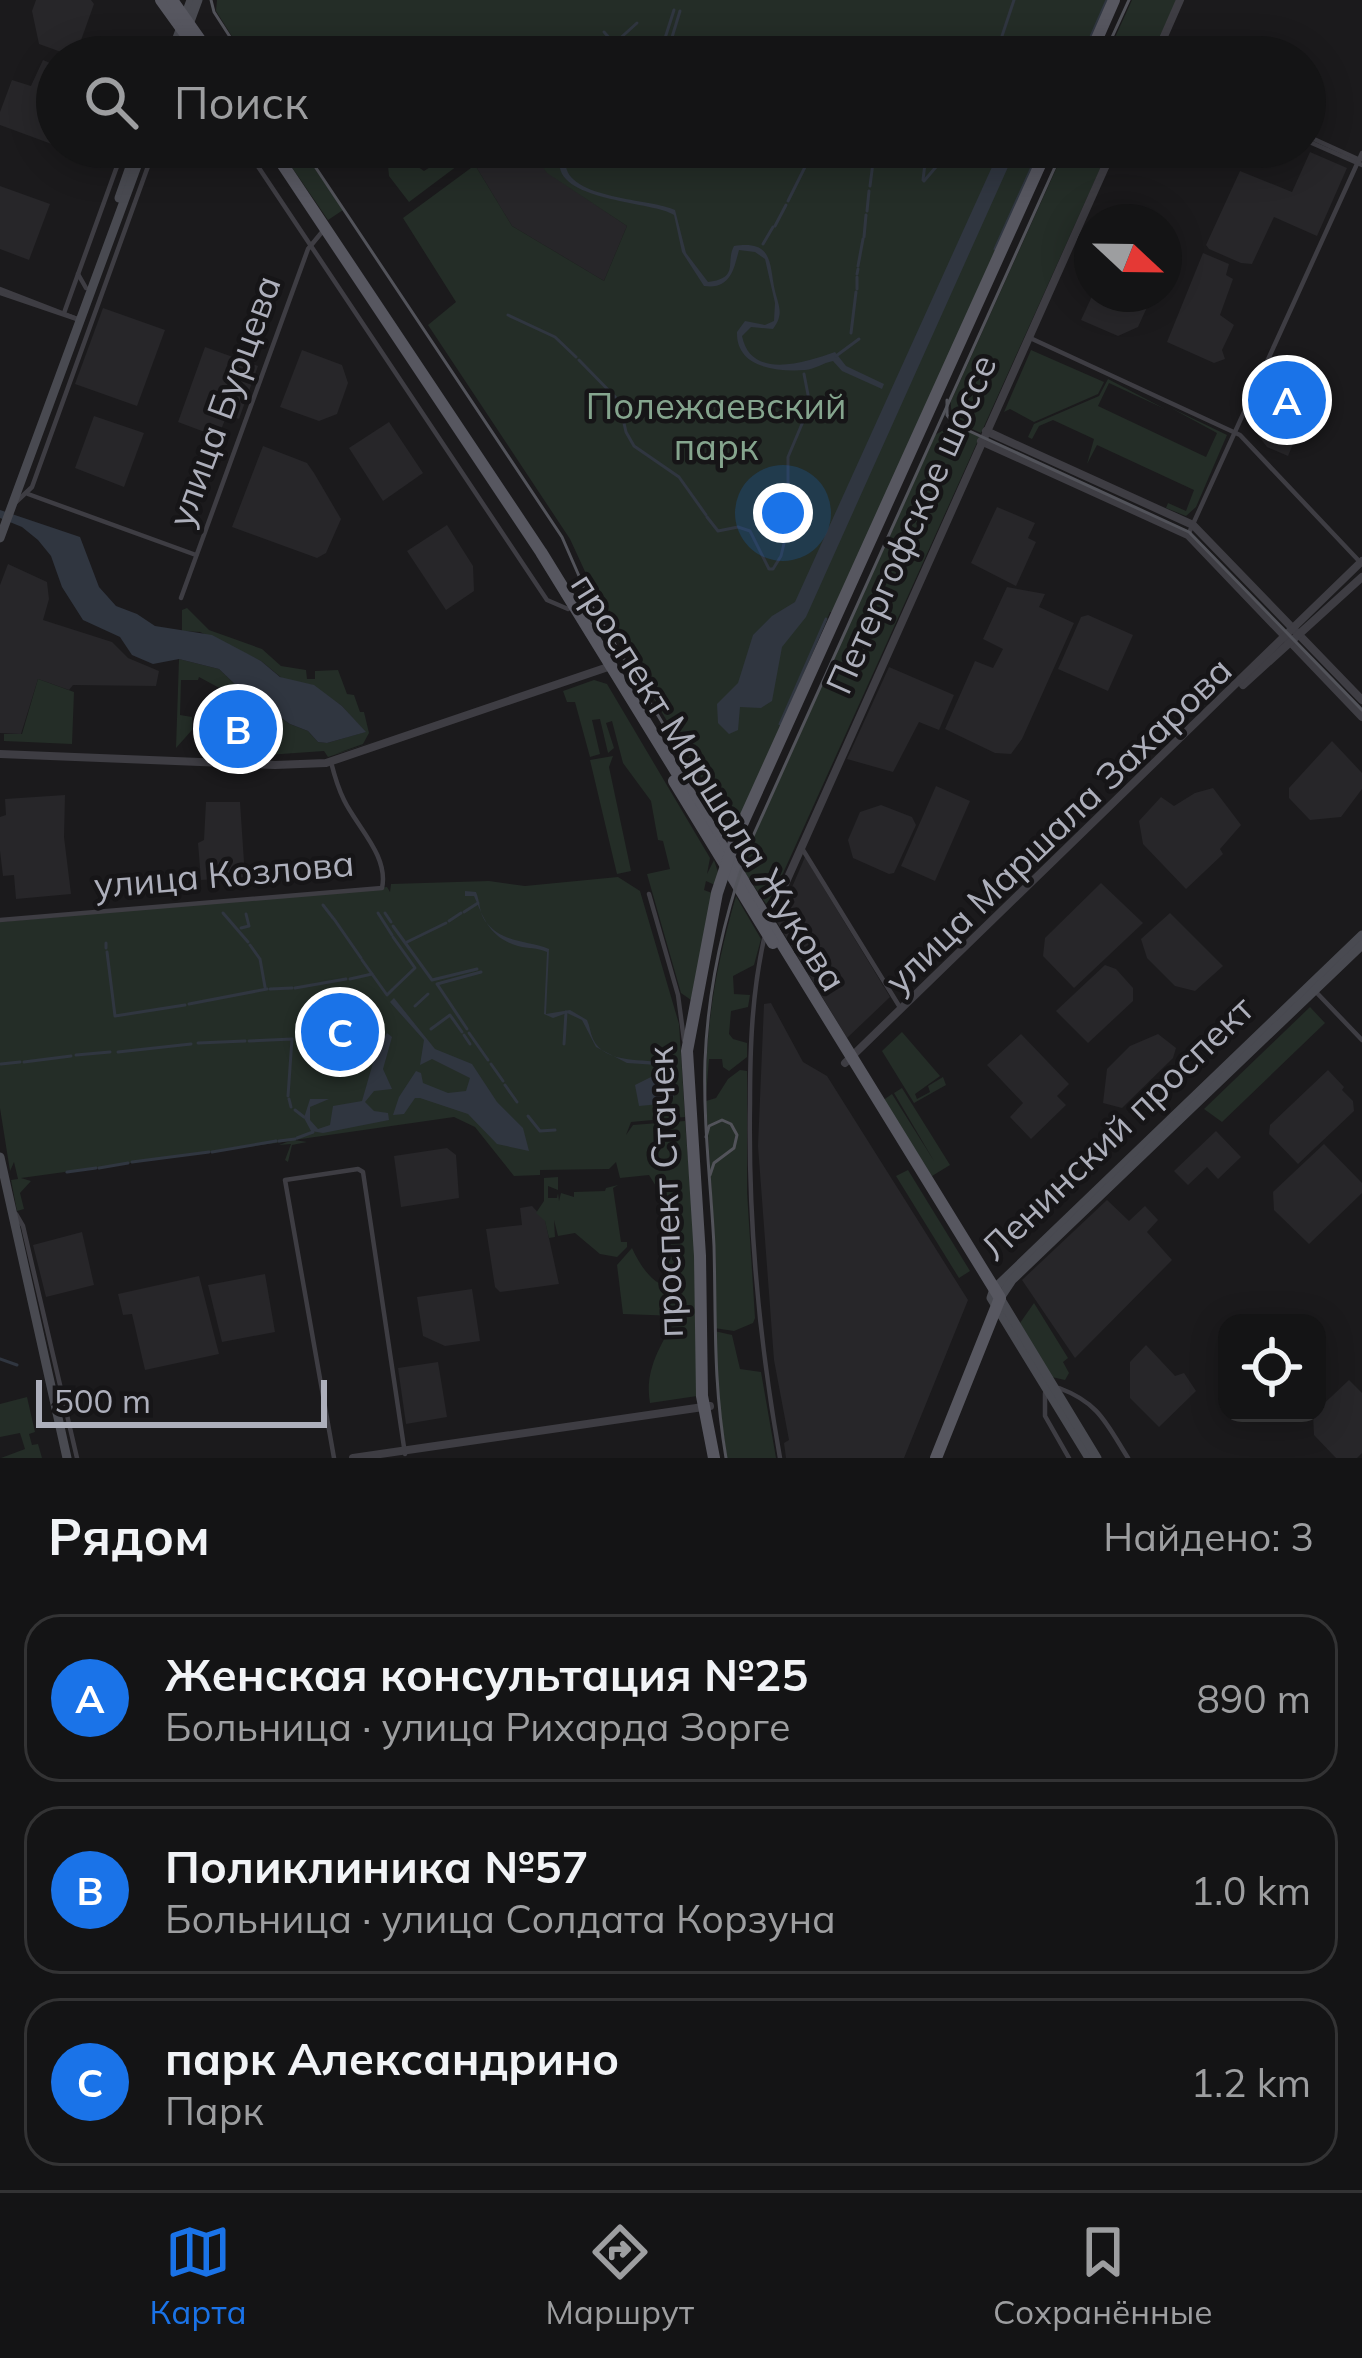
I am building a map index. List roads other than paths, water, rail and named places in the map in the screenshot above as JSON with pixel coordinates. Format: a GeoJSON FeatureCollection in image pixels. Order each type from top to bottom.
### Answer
{"type":"FeatureCollection","features":[{"type":"Feature","properties":{"kind":"main road"},"geometry":{"type":"LineString","coordinates":[[161,0],[194,36]]}},
{"type":"Feature","properties":{"kind":"main road"},"geometry":{"type":"LineString","coordinates":[[172,0],[191,36]]}},
{"type":"Feature","properties":{"kind":"main road"},"geometry":{"type":"LineString","coordinates":[[181,36],[194,0]]}},
{"type":"Feature","properties":{"kind":"main road"},"geometry":{"type":"LineString","coordinates":[[1100,36],[1116,0]]}},
{"type":"Feature","properties":{"kind":"main road"},"geometry":{"type":"LineString","coordinates":[[73,317],[133,168]]}},
{"type":"Feature","properties":{"kind":"main road"},"geometry":{"type":"LineString","coordinates":[[0,538],[73,317],[136,168]]}},
{"type":"Feature","properties":{"kind":"main road","name":"проспект Маршала Жукова"},"geometry":{"type":"LineString","coordinates":[[281,168],[541,552],[1093,1458]]}},
{"type":"Feature","properties":{"kind":"main road","name":"Петергофское шоссе"},"geometry":{"type":"LineString","coordinates":[[728,864],[1041,168]]}},
{"type":"Feature","properties":{"kind":"main road","name":"проспект Маршала Жукова"},"geometry":{"type":"LineString","coordinates":[[324,231],[607,667]]}},
{"type":"Feature","properties":{"kind":"main road","name":"проспект Стачек"},"geometry":{"type":"LineString","coordinates":[[716,1458],[706,1406],[687,1051],[728,864]]}},
{"type":"Feature","properties":{"kind":"main road","name":"проспект Стачек"},"geometry":{"type":"LineString","coordinates":[[706,1406],[692,1051],[728,864]]}},
{"type":"Feature","properties":{"kind":"main road","name":"Ленинский проспект"},"geometry":{"type":"LineString","coordinates":[[931,1458],[995,1298],[1362,935]]}},
{"type":"Feature","properties":{"kind":"main road","name":"Ленинский проспект"},"geometry":{"type":"LineString","coordinates":[[1312,987],[1362,945]]}},
{"type":"Feature","properties":{"kind":"main road"},"geometry":{"type":"LineString","coordinates":[[0,1157],[64,1458]]}},
{"type":"Feature","properties":{"kind":"main road"},"geometry":{"type":"LineString","coordinates":[[0,1186],[64,1458]]}},
{"type":"Feature","properties":{"kind":"street"},"geometry":{"type":"LineString","coordinates":[[1164,36],[1180,0]]}},
{"type":"Feature","properties":{"kind":"street"},"geometry":{"type":"LineString","coordinates":[[1187,535],[1360,160],[1326,146]]}},
{"type":"Feature","properties":{"kind":"street"},"geometry":{"type":"LineString","coordinates":[[73,317],[78,274],[116,168]]}},
{"type":"Feature","properties":{"kind":"street"},"geometry":{"type":"LineString","coordinates":[[135,173],[144,168]]}},
{"type":"Feature","properties":{"kind":"street"},"geometry":{"type":"LineString","coordinates":[[10,507],[28,494],[147,168]]}},
{"type":"Feature","properties":{"kind":"street"},"geometry":{"type":"LineString","coordinates":[[259,168],[547,600],[568,609]]}},
{"type":"Feature","properties":{"kind":"street","name":"Петергофское шоссе"},"geometry":{"type":"LineString","coordinates":[[767,927],[798,848],[1104,168]]}},
{"type":"Feature","properties":{"kind":"street","name":"улица Бурцева"},"geometry":{"type":"LineString","coordinates":[[181,598],[310,244],[324,231]]}},
{"type":"Feature","properties":{"kind":"street"},"geometry":{"type":"LineString","coordinates":[[78,274],[86,288]]}},
{"type":"Feature","properties":{"kind":"street"},"geometry":{"type":"LineString","coordinates":[[0,291],[73,317]]}},
{"type":"Feature","properties":{"kind":"street"},"geometry":{"type":"LineString","coordinates":[[0,291],[73,317]]}},
{"type":"Feature","properties":{"kind":"street"},"geometry":{"type":"LineString","coordinates":[[1028,337],[1236,432],[1362,562]]}},
{"type":"Feature","properties":{"kind":"street"},"geometry":{"type":"LineString","coordinates":[[984,436],[1193,525],[1362,700]]}},
{"type":"Feature","properties":{"kind":"street"},"geometry":{"type":"LineString","coordinates":[[984,436],[1187,535],[1362,717]]}},
{"type":"Feature","properties":{"kind":"street"},"geometry":{"type":"LineString","coordinates":[[28,494],[196,555]]}},
{"type":"Feature","properties":{"kind":"street","name":"улица Маршала Захарова"},"geometry":{"type":"LineString","coordinates":[[849,1059],[1288,640],[1362,562]]}},
{"type":"Feature","properties":{"kind":"street","name":"улица Маршала Захарова"},"geometry":{"type":"LineString","coordinates":[[1296,631],[1362,577]]}},
{"type":"Feature","properties":{"kind":"street"},"geometry":{"type":"LineString","coordinates":[[0,752],[330,760],[607,667]]}},
{"type":"Feature","properties":{"kind":"street","name":"улица Козлова"},"geometry":{"type":"LineString","coordinates":[[0,920],[382,888],[372,844],[343,799],[330,760]]}},
{"type":"Feature","properties":{"kind":"street","name":"проспект Маршала Жукова"},"geometry":{"type":"LineString","coordinates":[[798,848],[807,855],[902,1009]]}},
{"type":"Feature","properties":{"kind":"street"},"geometry":{"type":"LineString","coordinates":[[649,894],[678,995],[687,1051]]}},
{"type":"Feature","properties":{"kind":"street"},"geometry":{"type":"LineString","coordinates":[[767,927],[751,1038],[750,1192],[761,1339],[780,1458]]}},
{"type":"Feature","properties":{"kind":"street"},"geometry":{"type":"LineString","coordinates":[[1312,987],[1362,1040]]}},
{"type":"Feature","properties":{"kind":"street"},"geometry":{"type":"LineString","coordinates":[[678,995],[688,1003],[695,998]]}},
{"type":"Feature","properties":{"kind":"street"},"geometry":{"type":"LineString","coordinates":[[334,1458],[284,1180],[358,1169],[363,1172],[405,1452]]}},
{"type":"Feature","properties":{"kind":"street"},"geometry":{"type":"LineString","coordinates":[[10,1211],[23,1226],[77,1458]]}},
{"type":"Feature","properties":{"kind":"street"},"geometry":{"type":"LineString","coordinates":[[1069,1458],[1045,1416],[1049,1386],[1096,1407],[1128,1458]]}},
{"type":"Feature","properties":{"kind":"street"},"geometry":{"type":"LineString","coordinates":[[353,1458],[706,1406]]}},
{"type":"Feature","properties":{"kind":"street"},"geometry":{"type":"LineString","coordinates":[[382,1458],[405,1452]]}},
{"type":"Feature","properties":{"kind":"waterway"},"geometry":{"type":"LineString","coordinates":[[1002,36],[1014,0]]}},
{"type":"Feature","properties":{"kind":"waterway"},"geometry":{"type":"LineString","coordinates":[[1091,36],[1107,0]]}},
{"type":"Feature","properties":{"kind":"waterway"},"geometry":{"type":"LineString","coordinates":[[666,36],[674,10]]}},
{"type":"Feature","properties":{"kind":"waterway"},"geometry":{"type":"LineString","coordinates":[[672,36],[680,11]]}},
{"type":"Feature","properties":{"kind":"waterway"},"geometry":{"type":"LineString","coordinates":[[623,36],[637,23]]}},
{"type":"Feature","properties":{"kind":"waterway"},"geometry":{"type":"LineString","coordinates":[[604,32],[608,36]]}},
{"type":"Feature","properties":{"kind":"waterway"},"geometry":{"type":"LineString","coordinates":[[788,201],[804,168]]}},
{"type":"Feature","properties":{"kind":"waterway"},"geometry":{"type":"LineString","coordinates":[[870,186],[872,168]]}},
{"type":"Feature","properties":{"kind":"waterway"},"geometry":{"type":"LineString","coordinates":[[923,180],[924,168]]}},
{"type":"Feature","properties":{"kind":"waterway"},"geometry":{"type":"LineString","coordinates":[[924,181],[935,168]]}},
{"type":"Feature","properties":{"kind":"waterway"},"geometry":{"type":"LineString","coordinates":[[995,249],[1032,168]]}},
{"type":"Feature","properties":{"kind":"waterway"},"geometry":{"type":"LineString","coordinates":[[867,211],[869,191]]}},
{"type":"Feature","properties":{"kind":"waterway"},"geometry":{"type":"LineString","coordinates":[[775,226],[786,205]]}},
{"type":"Feature","properties":{"kind":"waterway"},"geometry":{"type":"LineString","coordinates":[[864,237],[866,215]]}},
{"type":"Feature","properties":{"kind":"waterway"},"geometry":{"type":"LineString","coordinates":[[763,244],[773,227]]}},
{"type":"Feature","properties":{"kind":"waterway"},"geometry":{"type":"LineString","coordinates":[[858,266],[863,239]]}},
{"type":"Feature","properties":{"kind":"waterway"},"geometry":{"type":"LineString","coordinates":[[857,274],[858,269]]}},
{"type":"Feature","properties":{"kind":"waterway"},"geometry":{"type":"LineString","coordinates":[[857,277],[857,289]]}},
{"type":"Feature","properties":{"kind":"waterway"},"geometry":{"type":"LineString","coordinates":[[851,333],[856,292]]}},
{"type":"Feature","properties":{"kind":"waterway"},"geometry":{"type":"LineString","coordinates":[[508,315],[555,337],[576,357]]}},
{"type":"Feature","properties":{"kind":"waterway"},"geometry":{"type":"LineString","coordinates":[[836,356],[859,339]]}},
{"type":"Feature","properties":{"kind":"waterway"},"geometry":{"type":"LineString","coordinates":[[579,360],[619,401],[634,446],[679,477],[706,515]]}},
{"type":"Feature","properties":{"kind":"waterway"},"geometry":{"type":"LineString","coordinates":[[707,517],[718,531],[738,527],[750,531],[773,569],[788,527],[788,457],[810,405],[804,374]]}},
{"type":"Feature","properties":{"kind":"waterway"},"geometry":{"type":"LineString","coordinates":[[780,724],[826,619]]}},
{"type":"Feature","properties":{"kind":"waterway"},"geometry":{"type":"LineString","coordinates":[[464,912],[478,903]]}},
{"type":"Feature","properties":{"kind":"waterway"},"geometry":{"type":"LineString","coordinates":[[323,905],[333,918]]}},
{"type":"Feature","properties":{"kind":"waterway"},"geometry":{"type":"LineString","coordinates":[[223,913],[248,942]]}},
{"type":"Feature","properties":{"kind":"waterway"},"geometry":{"type":"LineString","coordinates":[[378,913],[392,935]]}},
{"type":"Feature","properties":{"kind":"waterway"},"geometry":{"type":"LineString","coordinates":[[385,913],[391,922]]}},
{"type":"Feature","properties":{"kind":"waterway"},"geometry":{"type":"LineString","coordinates":[[449,921],[461,913]]}},
{"type":"Feature","properties":{"kind":"waterway"},"geometry":{"type":"LineString","coordinates":[[241,928],[249,926],[246,914]]}},
{"type":"Feature","properties":{"kind":"waterway"},"geometry":{"type":"LineString","coordinates":[[334,919],[361,958]]}},
{"type":"Feature","properties":{"kind":"waterway"},"geometry":{"type":"LineString","coordinates":[[407,942],[446,923]]}},
{"type":"Feature","properties":{"kind":"waterway"},"geometry":{"type":"LineString","coordinates":[[393,926],[432,980],[477,969]]}},
{"type":"Feature","properties":{"kind":"waterway"},"geometry":{"type":"LineString","coordinates":[[393,937],[415,968],[394,988]]}},
{"type":"Feature","properties":{"kind":"waterway"},"geometry":{"type":"LineString","coordinates":[[106,943],[106,948]]}},
{"type":"Feature","properties":{"kind":"waterway"},"geometry":{"type":"LineString","coordinates":[[250,945],[260,959],[265,987]]}},
{"type":"Feature","properties":{"kind":"waterway"},"geometry":{"type":"LineString","coordinates":[[107,952],[115,1016],[185,1005]]}},
{"type":"Feature","properties":{"kind":"waterway"},"geometry":{"type":"LineString","coordinates":[[362,960],[387,995],[393,989]]}},
{"type":"Feature","properties":{"kind":"waterway"},"geometry":{"type":"LineString","coordinates":[[467,1029],[437,984],[481,972]]}},
{"type":"Feature","properties":{"kind":"waterway"},"geometry":{"type":"LineString","coordinates":[[350,979],[372,974]]}},
{"type":"Feature","properties":{"kind":"waterway"},"geometry":{"type":"LineString","coordinates":[[295,988],[346,979]]}},
{"type":"Feature","properties":{"kind":"waterway"},"geometry":{"type":"LineString","coordinates":[[270,989],[292,988]]}},
{"type":"Feature","properties":{"kind":"waterway"},"geometry":{"type":"LineString","coordinates":[[189,1004],[267,989]]}},
{"type":"Feature","properties":{"kind":"waterway"},"geometry":{"type":"LineString","coordinates":[[415,1006],[428,994]]}},
{"type":"Feature","properties":{"kind":"waterway"},"geometry":{"type":"LineString","coordinates":[[564,1044],[566,1012]]}},
{"type":"Feature","properties":{"kind":"waterway"},"geometry":{"type":"LineString","coordinates":[[431,1029],[450,1015],[462,1032]]}},
{"type":"Feature","properties":{"kind":"waterway"},"geometry":{"type":"LineString","coordinates":[[469,1033],[488,1060]]}},
{"type":"Feature","properties":{"kind":"waterway"},"geometry":{"type":"LineString","coordinates":[[464,1035],[470,1044]]}},
{"type":"Feature","properties":{"kind":"waterway"},"geometry":{"type":"LineString","coordinates":[[249,1041],[292,1039],[288,1096]]}},
{"type":"Feature","properties":{"kind":"waterway"},"geometry":{"type":"LineString","coordinates":[[198,1043],[245,1041]]}},
{"type":"Feature","properties":{"kind":"waterway"},"geometry":{"type":"LineString","coordinates":[[118,1052],[191,1044]]}},
{"type":"Feature","properties":{"kind":"waterway"},"geometry":{"type":"LineString","coordinates":[[76,1055],[110,1052]]}},
{"type":"Feature","properties":{"kind":"waterway"},"geometry":{"type":"LineString","coordinates":[[24,1062],[71,1056]]}},
{"type":"Feature","properties":{"kind":"waterway"},"geometry":{"type":"LineString","coordinates":[[1,1064],[20,1062]]}},
{"type":"Feature","properties":{"kind":"waterway"},"geometry":{"type":"LineString","coordinates":[[491,1064],[503,1081]]}},
{"type":"Feature","properties":{"kind":"waterway"},"geometry":{"type":"LineString","coordinates":[[505,1085],[517,1102]]}},
{"type":"Feature","properties":{"kind":"waterway"},"geometry":{"type":"LineString","coordinates":[[289,1099],[291,1107]]}},
{"type":"Feature","properties":{"kind":"waterway"},"geometry":{"type":"LineString","coordinates":[[295,1110],[304,1117]]}},
{"type":"Feature","properties":{"kind":"waterway"},"geometry":{"type":"LineString","coordinates":[[528,1116],[540,1131],[555,1130]]}},
{"type":"Feature","properties":{"kind":"waterway"},"geometry":{"type":"LineString","coordinates":[[297,1138],[313,1132]]}},
{"type":"Feature","properties":{"kind":"waterway"},"geometry":{"type":"LineString","coordinates":[[279,1141],[295,1139]]}},
{"type":"Feature","properties":{"kind":"waterway"},"geometry":{"type":"LineString","coordinates":[[212,1152],[276,1141]]}},
{"type":"Feature","properties":{"kind":"waterway"},"geometry":{"type":"LineString","coordinates":[[132,1162],[209,1152]]}},
{"type":"Feature","properties":{"kind":"waterway"},"geometry":{"type":"LineString","coordinates":[[99,1168],[128,1163]]}},
{"type":"Feature","properties":{"kind":"waterway"},"geometry":{"type":"LineString","coordinates":[[67,1172],[96,1168]]}},
{"type":"Feature","properties":{"kind":"waterway"},"geometry":{"type":"LineString","coordinates":[[0,1359],[17,1365]]}},
{"type":"Feature","properties":{"kind":"tram line"},"geometry":{"type":"LineString","coordinates":[[211,0],[229,36]]}},
{"type":"Feature","properties":{"kind":"tram line"},"geometry":{"type":"LineString","coordinates":[[1113,36],[1129,0]]}},
{"type":"Feature","properties":{"kind":"tram line"},"geometry":{"type":"LineString","coordinates":[[316,168],[562,537],[593,608],[737,846],[740,864]]}},
{"type":"Feature","properties":{"kind":"tram line"},"geometry":{"type":"LineString","coordinates":[[726,1458],[717,1377],[705,1084],[710,1003],[727,919],[753,836],[1055,168]]}},
{"type":"Feature","properties":{"kind":"tram line"},"geometry":{"type":"LineString","coordinates":[[947,400],[947,415],[954,424],[1189,532],[1362,710]]}},
{"type":"Feature","properties":{"kind":"tram line"},"geometry":{"type":"LineString","coordinates":[[706,1137],[709,1126],[722,1120],[737,1135],[734,1148],[714,1163],[710,1175]]}},
{"type":"Feature","properties":{"kind":"place","name":"Женская консультация №25"},"geometry":{"type":"Point","coordinates":[1287,400]}},
{"type":"Feature","properties":{"kind":"place","name":"Поликлиника №57"},"geometry":{"type":"Point","coordinates":[238,729]}},
{"type":"Feature","properties":{"kind":"place","name":"парк Александрино"},"geometry":{"type":"Point","coordinates":[340,1032]}},
{"type":"Feature","properties":{"kind":"park label","name":"Полежаевский парк"},"geometry":{"type":"Point","coordinates":[716,426]}}]}
